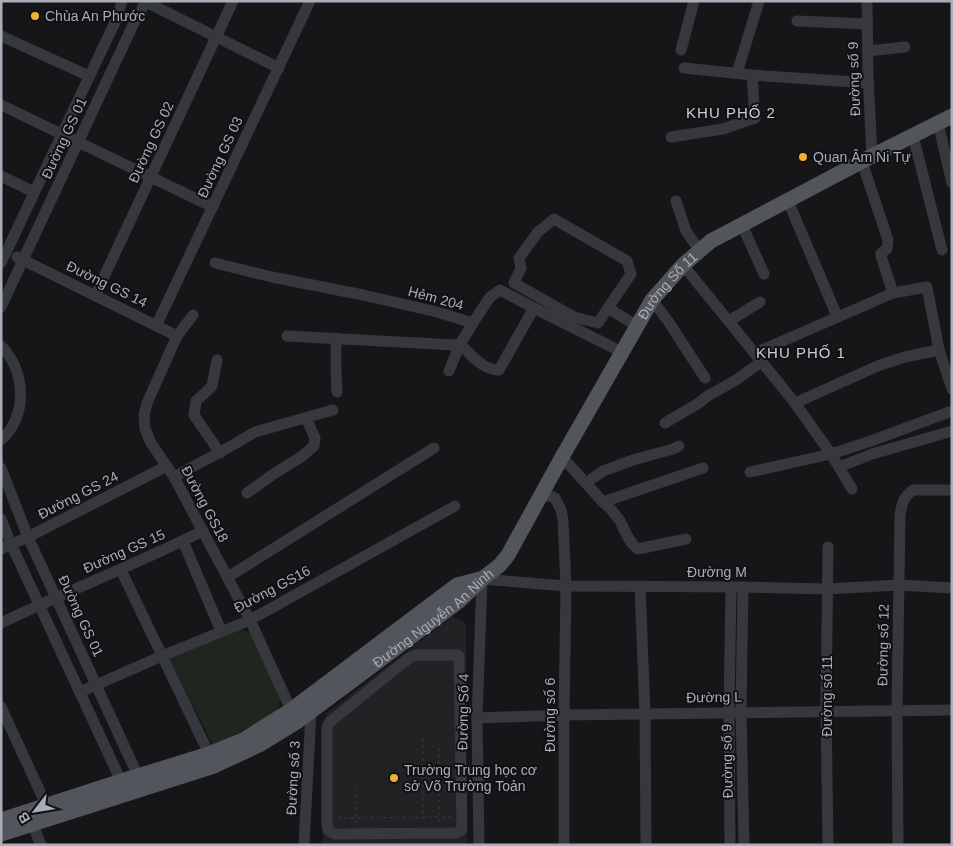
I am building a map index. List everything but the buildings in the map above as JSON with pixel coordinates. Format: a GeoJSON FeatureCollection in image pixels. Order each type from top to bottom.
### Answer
{"type":"FeatureCollection","features":[{"type":"Feature","properties":{"kind":"main road"},"geometry":{"type":"LineString","coordinates":[[867,159],[945,120]]}},
{"type":"Feature","properties":{"kind":"main road","name":"Đường Số 11"},"geometry":{"type":"LineString","coordinates":[[542,493],[652,300],[683,265],[711,241],[867,159]]}},
{"type":"Feature","properties":{"kind":"main road"},"geometry":{"type":"LineString","coordinates":[[482,579],[500,565],[508,555],[542,493]]}},
{"type":"Feature","properties":{"kind":"main road","name":"Đường Nguyễn An Ninh"},"geometry":{"type":"LineString","coordinates":[[1,834],[30,818],[140,782],[243,740],[295,716],[311,712],[458,602],[482,579]]}},
{"type":"Feature","properties":{"kind":"main road","name":"Đường Nguyễn An Ninh"},"geometry":{"type":"LineString","coordinates":[[140,782],[208,768],[259,745],[457,585],[482,579]]}},
{"type":"Feature","properties":{"kind":"main road","name":"Đường Nguyễn An Ninh"},"geometry":{"type":"LineString","coordinates":[[1,820],[30,818]]}},
{"type":"Feature","properties":{"kind":"street","name":"Đường GS 01"},"geometry":{"type":"LineString","coordinates":[[123,1],[132,10],[141,8],[145,3]]}},
{"type":"Feature","properties":{"kind":"street","name":"Đường GS 01"},"geometry":{"type":"LineString","coordinates":[[3,255],[117,18],[123,1]]}},
{"type":"Feature","properties":{"kind":"street","name":"Đường GS 02"},"geometry":{"type":"LineString","coordinates":[[96,296],[233,1]]}},
{"type":"Feature","properties":{"kind":"street","name":"Đường GS 03"},"geometry":{"type":"LineString","coordinates":[[156,326],[310,1]]}},
{"type":"Feature","properties":{"kind":"street"},"geometry":{"type":"LineString","coordinates":[[681,50],[694,1]]}},
{"type":"Feature","properties":{"kind":"street"},"geometry":{"type":"LineString","coordinates":[[737,73],[759,1]]}},
{"type":"Feature","properties":{"kind":"street","name":"Đường số 9"},"geometry":{"type":"LineString","coordinates":[[867,1],[869,83],[867,159],[888,240],[887,249],[881,253],[881,256],[893,293]]}},
{"type":"Feature","properties":{"kind":"street","name":"Đường GS 01"},"geometry":{"type":"LineString","coordinates":[[1,307],[145,3]]}},
{"type":"Feature","properties":{"kind":"street"},"geometry":{"type":"LineString","coordinates":[[145,3],[279,68]]}},
{"type":"Feature","properties":{"kind":"street"},"geometry":{"type":"LineString","coordinates":[[797,21],[867,24]]}},
{"type":"Feature","properties":{"kind":"street"},"geometry":{"type":"LineString","coordinates":[[1,36],[89,76]]}},
{"type":"Feature","properties":{"kind":"street"},"geometry":{"type":"LineString","coordinates":[[868,51],[905,48]]}},
{"type":"Feature","properties":{"kind":"street"},"geometry":{"type":"LineString","coordinates":[[684,68],[869,83]]}},
{"type":"Feature","properties":{"kind":"street"},"geometry":{"type":"LineString","coordinates":[[671,137],[723,129],[755,118],[752,75]]}},
{"type":"Feature","properties":{"kind":"street"},"geometry":{"type":"LineString","coordinates":[[1,105],[213,207]]}},
{"type":"Feature","properties":{"kind":"street"},"geometry":{"type":"LineString","coordinates":[[945,120],[952,183]]}},
{"type":"Feature","properties":{"kind":"street"},"geometry":{"type":"LineString","coordinates":[[913,136],[942,250]]}},
{"type":"Feature","properties":{"kind":"street"},"geometry":{"type":"LineString","coordinates":[[1,176],[34,192]]}},
{"type":"Feature","properties":{"kind":"street"},"geometry":{"type":"LineString","coordinates":[[676,201],[686,231],[699,250]]}},
{"type":"Feature","properties":{"kind":"street"},"geometry":{"type":"LineString","coordinates":[[788,201],[837,316]]}},
{"type":"Feature","properties":{"kind":"street"},"geometry":{"type":"LineString","coordinates":[[554,219],[627,261],[631,274],[608,308],[598,323],[574,317],[514,283],[521,268],[519,258],[538,232],[554,219]]}},
{"type":"Feature","properties":{"kind":"street"},"geometry":{"type":"LineString","coordinates":[[742,225],[764,274]]}},
{"type":"Feature","properties":{"kind":"street","name":"Đường GS 14"},"geometry":{"type":"LineString","coordinates":[[3,255],[23,260],[177,336]]}},
{"type":"Feature","properties":{"kind":"street","name":"Hẻm 204"},"geometry":{"type":"LineString","coordinates":[[215,263],[437,312],[473,323],[490,297],[500,290],[622,352]]}},
{"type":"Feature","properties":{"kind":"street"},"geometry":{"type":"LineString","coordinates":[[683,265],[795,403],[831,454],[852,489]]}},
{"type":"Feature","properties":{"kind":"street"},"geometry":{"type":"LineString","coordinates":[[665,423],[736,380],[758,358],[837,316],[893,293],[927,287],[939,350],[952,389]]}},
{"type":"Feature","properties":{"kind":"street"},"geometry":{"type":"LineString","coordinates":[[652,300],[705,378]]}},
{"type":"Feature","properties":{"kind":"street"},"geometry":{"type":"LineString","coordinates":[[728,321],[760,302]]}},
{"type":"Feature","properties":{"kind":"street"},"geometry":{"type":"LineString","coordinates":[[460,344],[474,358],[492,370],[499,370],[534,308]]}},
{"type":"Feature","properties":{"kind":"street"},"geometry":{"type":"LineString","coordinates":[[608,308],[637,326]]}},
{"type":"Feature","properties":{"kind":"street","name":"Đường GS18"},"geometry":{"type":"LineString","coordinates":[[193,314],[177,336],[147,403],[144,415],[145,429],[174,477],[250,620],[295,716]]}},
{"type":"Feature","properties":{"kind":"street"},"geometry":{"type":"LineString","coordinates":[[449,371],[460,344],[473,323]]}},
{"type":"Feature","properties":{"kind":"street"},"geometry":{"type":"LineString","coordinates":[[287,336],[460,344]]}},
{"type":"Feature","properties":{"kind":"street"},"geometry":{"type":"LineString","coordinates":[[336,338],[337,392]]}},
{"type":"Feature","properties":{"kind":"street"},"geometry":{"type":"LineString","coordinates":[[1,346],[14,362],[20,380],[21,400],[16,418],[7,434],[1,440]]}},
{"type":"Feature","properties":{"kind":"street"},"geometry":{"type":"LineString","coordinates":[[795,403],[880,365],[905,357],[939,350]]}},
{"type":"Feature","properties":{"kind":"street"},"geometry":{"type":"LineString","coordinates":[[217,360],[212,386],[196,400],[194,415],[220,453]]}},
{"type":"Feature","properties":{"kind":"street"},"geometry":{"type":"LineString","coordinates":[[174,477],[255,432],[333,410]]}},
{"type":"Feature","properties":{"kind":"street"},"geometry":{"type":"LineString","coordinates":[[750,472],[831,454],[952,411]]}},
{"type":"Feature","properties":{"kind":"street"},"geometry":{"type":"LineString","coordinates":[[247,494],[272,474],[301,457],[314,446],[314,438],[306,418]]}},
{"type":"Feature","properties":{"kind":"street"},"geometry":{"type":"LineString","coordinates":[[839,467],[872,454],[952,431]]}},
{"type":"Feature","properties":{"kind":"street"},"geometry":{"type":"LineString","coordinates":[[586,483],[603,471],[679,446]]}},
{"type":"Feature","properties":{"kind":"street"},"geometry":{"type":"LineString","coordinates":[[228,578],[434,448]]}},
{"type":"Feature","properties":{"kind":"street"},"geometry":{"type":"LineString","coordinates":[[562,457],[603,502],[610,507],[633,545],[638,549],[686,539]]}},
{"type":"Feature","properties":{"kind":"street","name":"Đường GS 24"},"geometry":{"type":"LineString","coordinates":[[6,547],[167,466]]}},
{"type":"Feature","properties":{"kind":"street","name":"Đường GS 01"},"geometry":{"type":"LineString","coordinates":[[1,468],[28,537],[140,782]]}},
{"type":"Feature","properties":{"kind":"street"},"geometry":{"type":"LineString","coordinates":[[603,502],[702,468]]}},
{"type":"Feature","properties":{"kind":"street","name":"Đường số 12"},"geometry":{"type":"LineString","coordinates":[[898,845],[897,710],[900,515],[902,503],[906,495],[913,490],[952,490]]}},
{"type":"Feature","properties":{"kind":"street","name":"Đường số 6"},"geometry":{"type":"LineString","coordinates":[[542,493],[555,498],[561,510],[563,520],[566,586],[564,845]]}},
{"type":"Feature","properties":{"kind":"street","name":"Đường GS16"},"geometry":{"type":"LineString","coordinates":[[80,692],[250,620],[455,506]]}},
{"type":"Feature","properties":{"kind":"street"},"geometry":{"type":"LineString","coordinates":[[1,519],[6,547],[40,605],[124,787]]}},
{"type":"Feature","properties":{"kind":"street","name":"Đường GS 15"},"geometry":{"type":"LineString","coordinates":[[40,605],[203,532]]}},
{"type":"Feature","properties":{"kind":"street"},"geometry":{"type":"LineString","coordinates":[[183,541],[222,631]]}},
{"type":"Feature","properties":{"kind":"street","name":"Đường số 11"},"geometry":{"type":"LineString","coordinates":[[828,547],[826,711],[828,845]]}},
{"type":"Feature","properties":{"kind":"street"},"geometry":{"type":"LineString","coordinates":[[121,570],[209,754]]}},
{"type":"Feature","properties":{"kind":"street","name":"Đường M"},"geometry":{"type":"LineString","coordinates":[[482,579],[566,586],[828,588],[899,585],[952,588]]}},
{"type":"Feature","properties":{"kind":"street","name":"Đường Số 4"},"geometry":{"type":"LineString","coordinates":[[479,845],[477,724],[482,579]]}},
{"type":"Feature","properties":{"kind":"street"},"geometry":{"type":"LineString","coordinates":[[640,586],[645,713],[646,845]]}},
{"type":"Feature","properties":{"kind":"street","name":"Đường số 9"},"geometry":{"type":"LineString","coordinates":[[743,586],[744,845]]}},
{"type":"Feature","properties":{"kind":"street","name":"Đường số 9"},"geometry":{"type":"LineString","coordinates":[[730,587],[730,845]]}},
{"type":"Feature","properties":{"kind":"street"},"geometry":{"type":"LineString","coordinates":[[1,624],[40,605]]}},
{"type":"Feature","properties":{"kind":"street"},"geometry":{"type":"LineString","coordinates":[[417,655],[459,656],[461,727],[462,829],[460,831],[455,833],[335,834],[328,830],[327,727],[331,721],[411,657],[417,655]]}},
{"type":"Feature","properties":{"kind":"street"},"geometry":{"type":"LineString","coordinates":[[1,707],[50,812]]}},
{"type":"Feature","properties":{"kind":"street","name":"Đường L"},"geometry":{"type":"LineString","coordinates":[[461,727],[564,714],[952,710]]}},
{"type":"Feature","properties":{"kind":"street","name":"Đường số 3"},"geometry":{"type":"LineString","coordinates":[[304,845],[311,712]]}},
{"type":"Feature","properties":{"kind":"street"},"geometry":{"type":"LineString","coordinates":[[30,818],[41,845]]}},
{"type":"Feature","properties":{"kind":"path"},"geometry":{"type":"LineString","coordinates":[[423,739],[423,833]]}},
{"type":"Feature","properties":{"kind":"path"},"geometry":{"type":"LineString","coordinates":[[438,748],[439,833]]}},
{"type":"Feature","properties":{"kind":"path"},"geometry":{"type":"LineString","coordinates":[[356,786],[356,834]]}},
{"type":"Feature","properties":{"kind":"path"},"geometry":{"type":"LineString","coordinates":[[327,818],[462,817]]}},
{"type":"Feature","properties":{"kind":"shaded area","name":"Trường Trung học cơ sở Võ Trường Toản"},"geometry":{"type":"Polygon","coordinates":[[[453,616],[466,624],[467,845],[323,845],[322,724],[327,713],[453,616]]]}},
{"type":"Feature","properties":{"kind":"shaded area"},"geometry":{"type":"Polygon","coordinates":[[[238,628],[254,635],[280,694],[279,710],[214,747],[169,659],[238,628]]]}},
{"type":"Feature","properties":{"kind":"place","name":"Chùa An Phước"},"geometry":{"type":"Point","coordinates":[35,16]}},
{"type":"Feature","properties":{"kind":"place","name":"Quan Âm Ni Tự"},"geometry":{"type":"Point","coordinates":[803,157]}},
{"type":"Feature","properties":{"kind":"place","name":"Trường Trung học cơ sở Võ Trường Toản"},"geometry":{"type":"Point","coordinates":[394,778]}},
{"type":"Feature","properties":{"kind":"district","name":"KHU PHỐ 2"},"geometry":{"type":"Point","coordinates":[731,112]}},
{"type":"Feature","properties":{"kind":"district","name":"KHU PHỐ 1"},"geometry":{"type":"Point","coordinates":[801,352]}}]}
